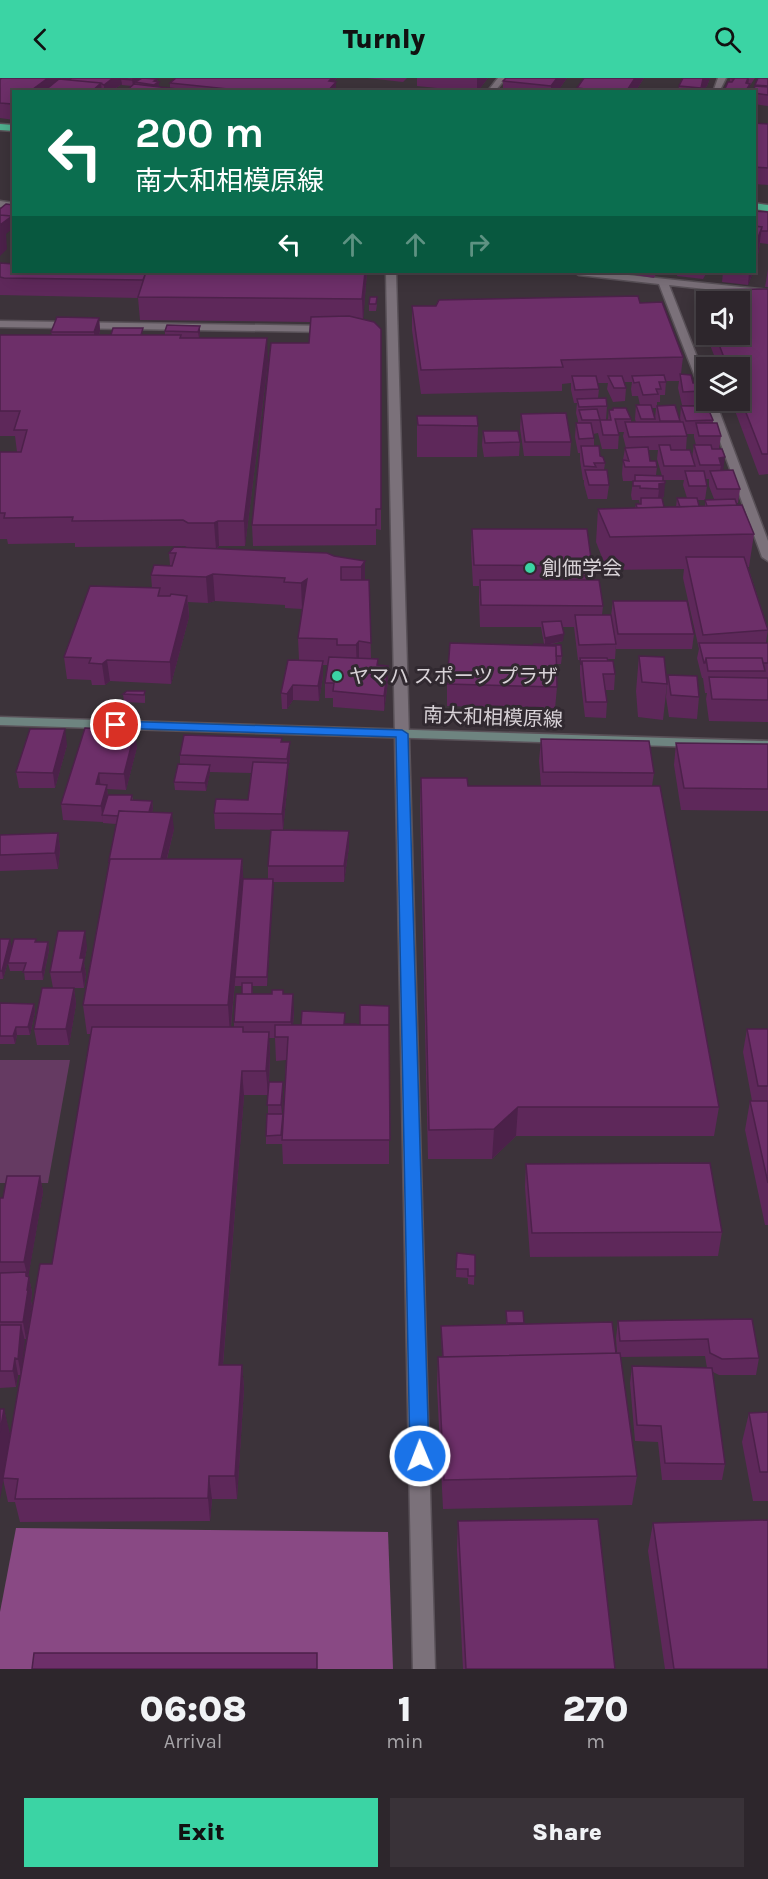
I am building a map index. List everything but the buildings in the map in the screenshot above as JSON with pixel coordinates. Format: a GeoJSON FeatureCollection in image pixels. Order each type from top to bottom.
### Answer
{"type":"FeatureCollection","features":[{"type":"Feature","properties":{"kind":"street"},"geometry":{"type":"LineString","coordinates":[[492,90],[502,78]]}},
{"type":"Feature","properties":{"kind":"street"},"geometry":{"type":"LineString","coordinates":[[716,90],[722,78]]}},
{"type":"Feature","properties":{"kind":"street"},"geometry":{"type":"LineString","coordinates":[[391,273],[386,330],[402,734],[424,1669]]}},
{"type":"Feature","properties":{"kind":"street"},"geometry":{"type":"LineString","coordinates":[[588,273],[768,293]]}},
{"type":"Feature","properties":{"kind":"street"},"geometry":{"type":"LineString","coordinates":[[663,281],[696,366]]}},
{"type":"Feature","properties":{"kind":"street"},"geometry":{"type":"LineString","coordinates":[[0,324],[345,330]]}},
{"type":"Feature","properties":{"kind":"street"},"geometry":{"type":"LineString","coordinates":[[714,411],[768,557]]}},
{"type":"Feature","properties":{"kind":"street","name":"南大和相模原線"},"geometry":{"type":"LineString","coordinates":[[0,721],[768,745]]}},
{"type":"Feature","properties":{"kind":"shaded area"},"geometry":{"type":"Polygon","coordinates":[[[0,1060],[70,1060],[48,1183],[0,1183],[0,1060]]]}},
{"type":"Feature","properties":{"kind":"shaded area"},"geometry":{"type":"Polygon","coordinates":[[[16,1528],[388,1532],[393,1669],[0,1669],[0,1612],[16,1528]]]}},
{"type":"Feature","properties":{"kind":"place","name":"創価学会"},"geometry":{"type":"Point","coordinates":[530,568]}},
{"type":"Feature","properties":{"kind":"place","name":"ヤマハ スポーツ プラザ"},"geometry":{"type":"Point","coordinates":[337,676]}},
{"type":"Feature","properties":{"kind":"route"},"geometry":{"type":"LineString","coordinates":[[116,725],[402,734],[420,1456]]}}]}
